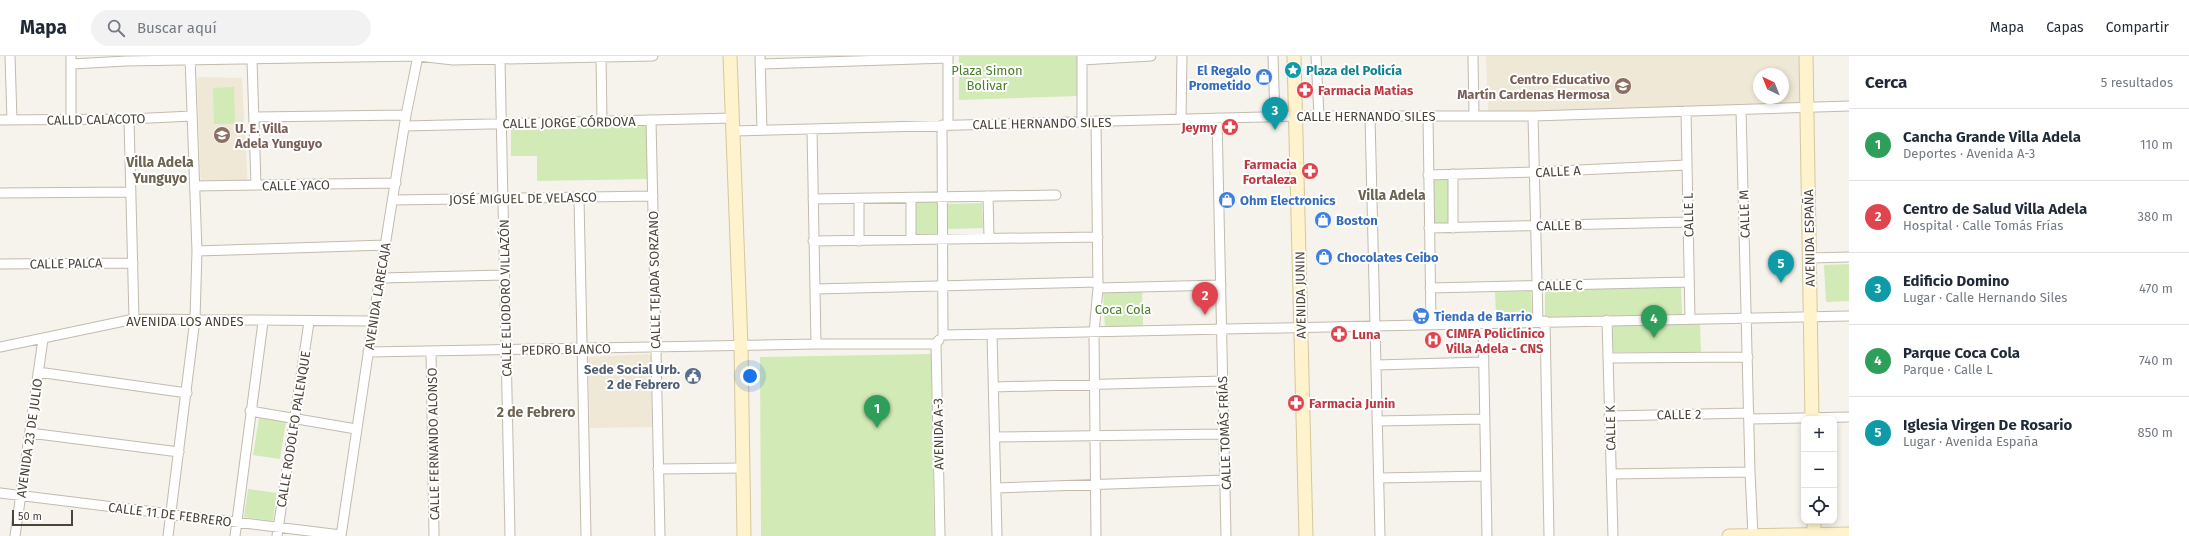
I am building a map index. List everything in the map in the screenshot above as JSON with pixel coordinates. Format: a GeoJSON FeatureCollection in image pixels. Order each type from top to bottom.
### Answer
{"type":"FeatureCollection","features":[{"type":"Feature","properties":{"kind":"street"},"geometry":{"type":"LineString","coordinates":[[10,56],[12,120]]}},
{"type":"Feature","properties":{"kind":"street"},"geometry":{"type":"LineString","coordinates":[[71,119],[72,60],[190,58],[252,60],[418,56],[453,60],[500,60],[522,58],[653,56]]}},
{"type":"Feature","properties":{"kind":"street","name":"AVENIDA LARECAJA"},"geometry":{"type":"LineString","coordinates":[[341,536],[356,428],[406,115],[418,56]]}},
{"type":"Feature","properties":{"kind":"street"},"geometry":{"type":"LineString","coordinates":[[730,56],[740,346],[744,536]]}},
{"type":"Feature","properties":{"kind":"street"},"geometry":{"type":"LineString","coordinates":[[1082,122],[1082,58],[1151,56]]}},
{"type":"Feature","properties":{"kind":"street"},"geometry":{"type":"LineString","coordinates":[[1182,56],[1182,119]]}},
{"type":"Feature","properties":{"kind":"street"},"geometry":{"type":"LineString","coordinates":[[1273,56],[1275,117]]}},
{"type":"Feature","properties":{"kind":"street","name":"AVENIDA JUNIN"},"geometry":{"type":"LineString","coordinates":[[1294,56],[1306,536]]}},
{"type":"Feature","properties":{"kind":"street"},"geometry":{"type":"LineString","coordinates":[[1316,56],[1319,116]]}},
{"type":"Feature","properties":{"kind":"street"},"geometry":{"type":"LineString","coordinates":[[1473,56],[1474,116]]}},
{"type":"Feature","properties":{"kind":"street","name":"AVENIDA ESPAÑA"},"geometry":{"type":"LineString","coordinates":[[1806,56],[1812,416]]}},
{"type":"Feature","properties":{"kind":"street"},"geometry":{"type":"LineString","coordinates":[[601,57],[602,121]]}},
{"type":"Feature","properties":{"kind":"street"},"geometry":{"type":"LineString","coordinates":[[762,130],[760,60],[948,57],[942,197],[942,335],[936,344]]}},
{"type":"Feature","properties":{"kind":"street"},"geometry":{"type":"LineString","coordinates":[[168,536],[195,319],[197,251],[190,58]]}},
{"type":"Feature","properties":{"kind":"street"},"geometry":{"type":"LineString","coordinates":[[252,60],[256,185]]}},
{"type":"Feature","properties":{"kind":"street","name":"CALLE ELIODORO VILLAZÓN"},"geometry":{"type":"LineString","coordinates":[[500,60],[510,536]]}},
{"type":"Feature","properties":{"kind":"street","name":"CALLE HERNANDO SILES"},"geometry":{"type":"LineString","coordinates":[[733,124],[762,130],[1296,116],[1533,116],[1849,106]]}},
{"type":"Feature","properties":{"kind":"street","name":"CALLE M"},"geometry":{"type":"LineString","coordinates":[[1741,110],[1753,536]]}},
{"type":"Feature","properties":{"kind":"street","name":"CALLE L"},"geometry":{"type":"LineString","coordinates":[[1686,112],[1690,319]]}},
{"type":"Feature","properties":{"kind":"street"},"geometry":{"type":"LineString","coordinates":[[255,117],[406,115]]}},
{"type":"Feature","properties":{"kind":"street","name":"CALLD CALACOTO"},"geometry":{"type":"LineString","coordinates":[[0,120],[129,119],[192,116]]}},
{"type":"Feature","properties":{"kind":"street"},"geometry":{"type":"LineString","coordinates":[[1370,116],[1380,536]]}},
{"type":"Feature","properties":{"kind":"street"},"geometry":{"type":"LineString","coordinates":[[1428,116],[1431,324]]}},
{"type":"Feature","properties":{"kind":"street"},"geometry":{"type":"LineString","coordinates":[[1533,116],[1537,285],[1541,321],[1549,536]]}},
{"type":"Feature","properties":{"kind":"street","name":"CALLE TOMÁS FRÍAS"},"geometry":{"type":"LineString","coordinates":[[1218,118],[1226,536]]}},
{"type":"Feature","properties":{"kind":"street"},"geometry":{"type":"LineString","coordinates":[[129,119],[134,319]]}},
{"type":"Feature","properties":{"kind":"street","name":"CALLE JORGE CÓRDOVA"},"geometry":{"type":"LineString","coordinates":[[405,126],[650,120],[733,124]]}},
{"type":"Feature","properties":{"kind":"street","name":"CALLE TEJADA SORZANO"},"geometry":{"type":"LineString","coordinates":[[650,120],[660,536]]}},
{"type":"Feature","properties":{"kind":"street"},"geometry":{"type":"LineString","coordinates":[[1096,122],[1098,237],[1098,285],[1094,333],[1096,536]]}},
{"type":"Feature","properties":{"kind":"street"},"geometry":{"type":"LineString","coordinates":[[812,129],[816,344]]}},
{"type":"Feature","properties":{"kind":"street","name":"CALLE A"},"geometry":{"type":"LineString","coordinates":[[1428,174],[1534,172],[1687,165]]}},
{"type":"Feature","properties":{"kind":"street"},"geometry":{"type":"LineString","coordinates":[[1453,174],[1453,228]]}},
{"type":"Feature","properties":{"kind":"street","name":"CALLE YACO"},"geometry":{"type":"LineString","coordinates":[[195,186],[396,183]]}},
{"type":"Feature","properties":{"kind":"street"},"geometry":{"type":"LineString","coordinates":[[0,193],[131,192]]}},
{"type":"Feature","properties":{"kind":"street"},"geometry":{"type":"LineString","coordinates":[[813,199],[1056,195]]}},
{"type":"Feature","properties":{"kind":"street","name":"JOSÉ MIGUEL DE VELASCO"},"geometry":{"type":"LineString","coordinates":[[393,200],[653,196]]}},
{"type":"Feature","properties":{"kind":"street"},"geometry":{"type":"LineString","coordinates":[[988,196],[989,238]]}},
{"type":"Feature","properties":{"kind":"street"},"geometry":{"type":"LineString","coordinates":[[579,198],[586,536]]}},
{"type":"Feature","properties":{"kind":"street"},"geometry":{"type":"LineString","coordinates":[[911,198],[911,240]]}},
{"type":"Feature","properties":{"kind":"street"},"geometry":{"type":"LineString","coordinates":[[859,199],[859,241]]}},
{"type":"Feature","properties":{"kind":"street","name":"CALLE B"},"geometry":{"type":"LineString","coordinates":[[1429,228],[1688,222]]}},
{"type":"Feature","properties":{"kind":"street"},"geometry":{"type":"LineString","coordinates":[[813,241],[1098,237]]}},
{"type":"Feature","properties":{"kind":"street"},"geometry":{"type":"LineString","coordinates":[[197,251],[386,245]]}},
{"type":"Feature","properties":{"kind":"street"},"geometry":{"type":"LineString","coordinates":[[1809,258],[1849,257]]}},
{"type":"Feature","properties":{"kind":"street","name":"CALLE PALCA"},"geometry":{"type":"LineString","coordinates":[[0,264],[133,263]]}},
{"type":"Feature","properties":{"kind":"street"},"geometry":{"type":"LineString","coordinates":[[381,278],[504,275]]}},
{"type":"Feature","properties":{"kind":"street","name":"CALLE C"},"geometry":{"type":"LineString","coordinates":[[1430,288],[1689,282]]}},
{"type":"Feature","properties":{"kind":"street"},"geometry":{"type":"LineString","coordinates":[[815,289],[943,286],[1221,285]]}},
{"type":"Feature","properties":{"kind":"street"},"geometry":{"type":"LineString","coordinates":[[942,335],[1222,330],[1483,322],[1849,316]]}},
{"type":"Feature","properties":{"kind":"street","name":"AVENIDA LOS ANDES"},"geometry":{"type":"LineString","coordinates":[[0,347],[134,319],[195,319],[263,322],[373,321]]}},
{"type":"Feature","properties":{"kind":"street","name":"CALLE K"},"geometry":{"type":"LineString","coordinates":[[1607,320],[1613,536]]}},
{"type":"Feature","properties":{"kind":"street"},"geometry":{"type":"LineString","coordinates":[[235,536],[250,411],[263,322]]}},
{"type":"Feature","properties":{"kind":"street","name":"CALLE RODOLFO PALENQUE"},"geometry":{"type":"LineString","coordinates":[[278,532],[309,322]]}},
{"type":"Feature","properties":{"kind":"street"},"geometry":{"type":"LineString","coordinates":[[1483,322],[1487,536]]}},
{"type":"Feature","properties":{"kind":"street"},"geometry":{"type":"LineString","coordinates":[[992,334],[997,536]]}},
{"type":"Feature","properties":{"kind":"street","name":"AVENIDA 23 DE JULIO"},"geometry":{"type":"LineString","coordinates":[[15,536],[43,339]]}},
{"type":"Feature","properties":{"kind":"street","name":"PEDRO BLANCO"},"geometry":{"type":"LineString","coordinates":[[368,352],[816,344],[936,344]]}},
{"type":"Feature","properties":{"kind":"street","name":"AVENIDA A-3"},"geometry":{"type":"LineString","coordinates":[[936,344],[940,536]]}},
{"type":"Feature","properties":{"kind":"street","name":"CALLE FERNANDO ALONSO"},"geometry":{"type":"LineString","coordinates":[[432,351],[434,536]]}},
{"type":"Feature","properties":{"kind":"street"},"geometry":{"type":"LineString","coordinates":[[1609,358],[1748,357]]}},
{"type":"Feature","properties":{"kind":"street"},"geometry":{"type":"LineString","coordinates":[[1376,365],[1483,362]]}},
{"type":"Feature","properties":{"kind":"street"},"geometry":{"type":"LineString","coordinates":[[38,372],[187,393]]}},
{"type":"Feature","properties":{"kind":"street"},"geometry":{"type":"LineString","coordinates":[[994,387],[1223,381]]}},
{"type":"Feature","properties":{"kind":"street"},"geometry":{"type":"LineString","coordinates":[[250,411],[356,428]]}},
{"type":"Feature","properties":{"kind":"street","name":"CALLE 2"},"geometry":{"type":"LineString","coordinates":[[1609,416],[1749,416],[1801,418]]}},
{"type":"Feature","properties":{"kind":"street","name":"CALLE 2"},"geometry":{"type":"LineString","coordinates":[[1837,418],[1849,417]]}},
{"type":"Feature","properties":{"kind":"street"},"geometry":{"type":"LineString","coordinates":[[1377,421],[1484,419]]}},
{"type":"Feature","properties":{"kind":"street"},"geometry":{"type":"LineString","coordinates":[[30,433],[179,452]]}},
{"type":"Feature","properties":{"kind":"street"},"geometry":{"type":"LineString","coordinates":[[995,437],[1224,434]]}},
{"type":"Feature","properties":{"kind":"street"},"geometry":{"type":"LineString","coordinates":[[658,469],[743,468]]}},
{"type":"Feature","properties":{"kind":"street"},"geometry":{"type":"LineString","coordinates":[[1611,474],[1750,472]]}},
{"type":"Feature","properties":{"kind":"street"},"geometry":{"type":"LineString","coordinates":[[1379,478],[1486,476]]}},
{"type":"Feature","properties":{"kind":"street"},"geometry":{"type":"LineString","coordinates":[[996,488],[1226,480]]}},
{"type":"Feature","properties":{"kind":"street","name":"CALLE 11 DE FEBRERO"},"geometry":{"type":"LineString","coordinates":[[0,493],[237,522],[278,532],[341,536]]}},
{"type":"Feature","properties":{"kind":"street"},"geometry":{"type":"LineString","coordinates":[[1814,524],[1814,535]]}},
{"type":"Feature","properties":{"kind":"street"},"geometry":{"type":"LineString","coordinates":[[1729,536],[1848,535]]}},
{"type":"Feature","properties":{"kind":"shaded area","name":"Centro Educativo Martín Cardenas Hermosa"},"geometry":{"type":"Polygon","coordinates":[[[1486,56],[1801,56],[1801,102],[1799,105],[1491,114],[1488,110],[1486,56]]]}},
{"type":"Feature","properties":{"kind":"shaded area","name":"U. E. Villa Adela Yunguyo"},"geometry":{"type":"Polygon","coordinates":[[[199,77],[242,78],[248,190],[201,191],[197,79],[199,77]]]}},
{"type":"Feature","properties":{"kind":"shaded area"},"geometry":{"type":"Polygon","coordinates":[[[648,354],[651,356],[652,427],[590,428],[588,357],[648,354]]]}},
{"type":"Feature","properties":{"kind":"green space","name":"Plaza Simon Bolivar"},"geometry":{"type":"Polygon","coordinates":[[[959,56],[1077,56],[1078,96],[959,100],[959,56]]]}},
{"type":"Feature","properties":{"kind":"green space"},"geometry":{"type":"Polygon","coordinates":[[[234,87],[235,124],[214,124],[213,88],[234,87]]]}},
{"type":"Feature","properties":{"kind":"green space"},"geometry":{"type":"Polygon","coordinates":[[[647,117],[648,179],[537,181],[537,156],[511,156],[511,120],[647,117]]]}},
{"type":"Feature","properties":{"kind":"green space"},"geometry":{"type":"Polygon","coordinates":[[[1449,178],[1450,225],[1434,224],[1434,179],[1449,178]]]}},
{"type":"Feature","properties":{"kind":"green space"},"geometry":{"type":"Polygon","coordinates":[[[940,199],[941,237],[913,238],[912,200],[940,199]]]}},
{"type":"Feature","properties":{"kind":"green space"},"geometry":{"type":"Polygon","coordinates":[[[982,203],[983,228],[948,229],[947,204],[982,203]]]}},
{"type":"Feature","properties":{"kind":"green space"},"geometry":{"type":"Polygon","coordinates":[[[1849,264],[1849,301],[1826,302],[1824,265],[1849,264]]]}},
{"type":"Feature","properties":{"kind":"green space"},"geometry":{"type":"Polygon","coordinates":[[[1681,286],[1682,314],[1545,317],[1545,289],[1681,286]]]}},
{"type":"Feature","properties":{"kind":"green space","name":"Coca Cola"},"geometry":{"type":"Polygon","coordinates":[[[1142,288],[1143,327],[1105,329],[1103,291],[1142,288]]]}},
{"type":"Feature","properties":{"kind":"green space"},"geometry":{"type":"Polygon","coordinates":[[[1531,291],[1532,314],[1496,315],[1495,292],[1531,291]]]}},
{"type":"Feature","properties":{"kind":"green space"},"geometry":{"type":"Polygon","coordinates":[[[1700,323],[1701,352],[1610,352],[1607,325],[1700,323]]]}},
{"type":"Feature","properties":{"kind":"green space"},"geometry":{"type":"Polygon","coordinates":[[[931,354],[934,536],[761,536],[760,357],[931,354]]]}},
{"type":"Feature","properties":{"kind":"green space"},"geometry":{"type":"Polygon","coordinates":[[[259,418],[286,422],[280,459],[253,455],[259,418]]]}},
{"type":"Feature","properties":{"kind":"green space"},"geometry":{"type":"Polygon","coordinates":[[[248,489],[277,493],[273,521],[244,517],[248,489]]]}},
{"type":"Feature","properties":{"kind":"place","name":"Plaza del Policía"},"geometry":{"type":"Point","coordinates":[1293,70]}},
{"type":"Feature","properties":{"kind":"place","name":"El Regalo Prometido"},"geometry":{"type":"Point","coordinates":[1264,77]}},
{"type":"Feature","properties":{"kind":"place","name":"Centro Educativo Martín Cardenas Hermosa"},"geometry":{"type":"Point","coordinates":[1623,86]}},
{"type":"Feature","properties":{"kind":"place","name":"Farmacia Matias"},"geometry":{"type":"Point","coordinates":[1305,90]}},
{"type":"Feature","properties":{"kind":"place","name":"Jeymy"},"geometry":{"type":"Point","coordinates":[1230,127]}},
{"type":"Feature","properties":{"kind":"place","name":"Edificio Domino"},"geometry":{"type":"Point","coordinates":[1275,130]}},
{"type":"Feature","properties":{"kind":"place","name":"U. E. Villa Adela Yunguyo"},"geometry":{"type":"Point","coordinates":[222,135]}},
{"type":"Feature","properties":{"kind":"place","name":"Farmacia Fortaleza"},"geometry":{"type":"Point","coordinates":[1310,171]}},
{"type":"Feature","properties":{"kind":"place","name":"Ohm Electronics"},"geometry":{"type":"Point","coordinates":[1227,200]}},
{"type":"Feature","properties":{"kind":"place","name":"Boston"},"geometry":{"type":"Point","coordinates":[1323,220]}},
{"type":"Feature","properties":{"kind":"place","name":"Chocolates Ceibo"},"geometry":{"type":"Point","coordinates":[1324,257]}},
{"type":"Feature","properties":{"kind":"place","name":"Iglesia Virgen De Rosario"},"geometry":{"type":"Point","coordinates":[1781,283]}},
{"type":"Feature","properties":{"kind":"place","name":"Centro de Salud Villa Adela"},"geometry":{"type":"Point","coordinates":[1205,315]}},
{"type":"Feature","properties":{"kind":"place","name":"Tienda de Barrio"},"geometry":{"type":"Point","coordinates":[1421,316]}},
{"type":"Feature","properties":{"kind":"place","name":"Luna"},"geometry":{"type":"Point","coordinates":[1339,334]}},
{"type":"Feature","properties":{"kind":"place","name":"Parque Coca Cola"},"geometry":{"type":"Point","coordinates":[1654,338]}},
{"type":"Feature","properties":{"kind":"place","name":"CIMFA Policlínico Villa Adela - CNS"},"geometry":{"type":"Point","coordinates":[1433,340]}},
{"type":"Feature","properties":{"kind":"place","name":"Sede Social Urb. 2 de Febrero"},"geometry":{"type":"Point","coordinates":[693,376]}},
{"type":"Feature","properties":{"kind":"place","name":"Farmacia Junin"},"geometry":{"type":"Point","coordinates":[1296,403]}},
{"type":"Feature","properties":{"kind":"place","name":"Cancha Grande Villa Adela"},"geometry":{"type":"Point","coordinates":[877,428]}},
{"type":"Feature","properties":{"kind":"district","name":"Villa Adela Yunguyo"},"geometry":{"type":"Point","coordinates":[160,170]}},
{"type":"Feature","properties":{"kind":"district","name":"Villa Adela"},"geometry":{"type":"Point","coordinates":[1392,195]}},
{"type":"Feature","properties":{"kind":"district","name":"2 de Febrero"},"geometry":{"type":"Point","coordinates":[536,412]}}]}
